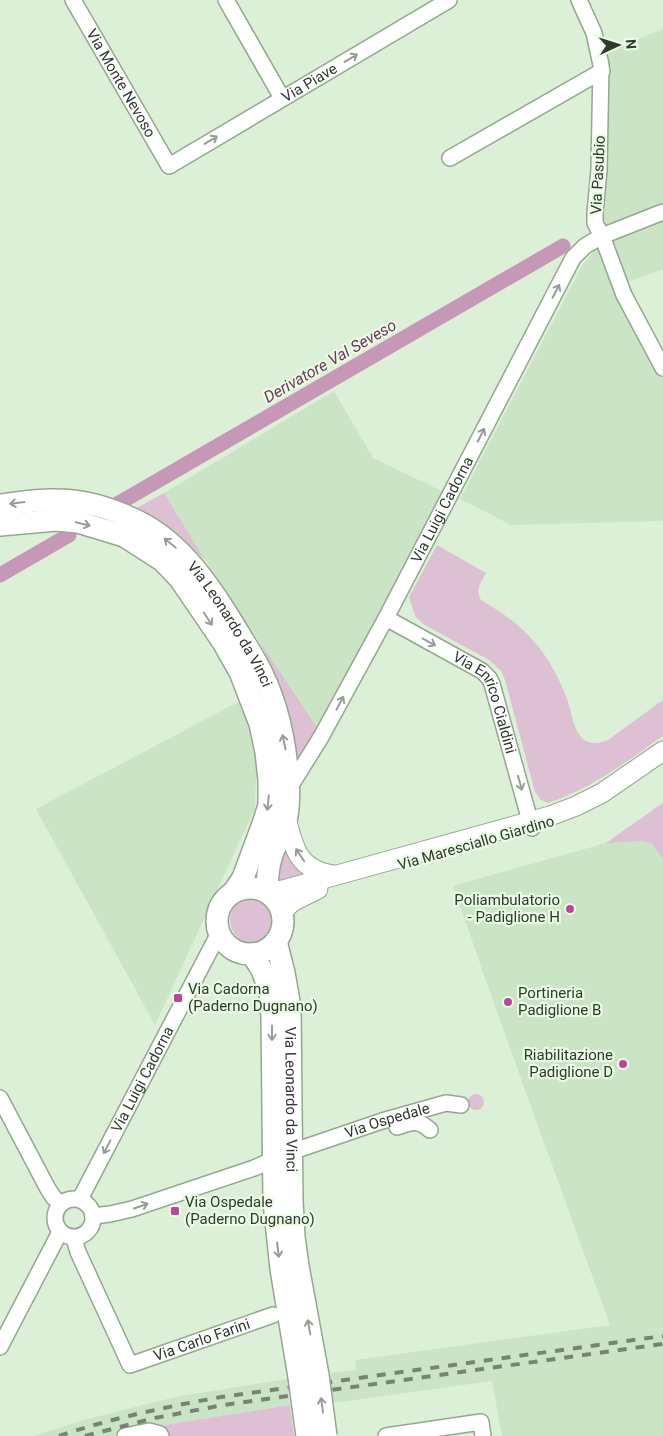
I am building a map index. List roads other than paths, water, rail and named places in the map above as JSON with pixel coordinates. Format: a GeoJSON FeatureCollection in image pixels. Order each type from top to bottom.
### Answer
{"type":"FeatureCollection","features":[{"type":"Feature","properties":{"kind":"main road","name":"Via Leonardo da Vinci"},"geometry":{"type":"LineString","coordinates":[[0,505],[56,500],[81,503],[133,519],[156,531],[175,547],[194,566],[214,594],[257,664],[269,691],[285,748],[288,790],[286,817],[271,857],[267,876],[267,892]]}},
{"type":"Feature","properties":{"kind":"main road","name":"Via Leonardo da Vinci"},"geometry":{"type":"LineString","coordinates":[[0,525],[56,520],[78,522],[124,536],[163,561],[180,579],[223,642],[240,672],[260,724],[269,780],[269,805],[264,824],[243,878],[235,890]]}},
{"type":"Feature","properties":{"kind":"main road"},"geometry":{"type":"LineString","coordinates":[[255,887],[267,892],[278,903],[282,912],[282,931],[276,941],[265,950],[252,954],[240,953],[225,943],[219,933],[216,919],[218,912],[224,899],[235,890],[255,887]]}},
{"type":"Feature","properties":{"kind":"main road","name":"Via Leonardo da Vinci"},"geometry":{"type":"LineString","coordinates":[[276,941],[290,1007],[282,1156]]}},
{"type":"Feature","properties":{"kind":"main road","name":"Via Leonardo da Vinci"},"geometry":{"type":"LineString","coordinates":[[252,954],[262,970],[270,992],[282,1156],[292,1201],[308,1376],[307,1436]]}},
{"type":"Feature","properties":{"kind":"main road","name":"Via Leonardo da Vinci"},"geometry":{"type":"LineString","coordinates":[[308,1376],[326,1436]]}},
{"type":"Feature","properties":{"kind":"street","name":"Via Monte Nevoso"},"geometry":{"type":"LineString","coordinates":[[73,0],[169,166]]}},
{"type":"Feature","properties":{"kind":"street"},"geometry":{"type":"LineString","coordinates":[[226,0],[282,98]]}},
{"type":"Feature","properties":{"kind":"street","name":"Via Piave"},"geometry":{"type":"LineString","coordinates":[[169,166],[449,0]]}},
{"type":"Feature","properties":{"kind":"street","name":"Via Pasubio"},"geometry":{"type":"LineString","coordinates":[[579,0],[594,33],[602,71],[599,170],[595,223],[602,236],[624,295],[663,368]]}},
{"type":"Feature","properties":{"kind":"street"},"geometry":{"type":"LineString","coordinates":[[450,158],[602,71]]}},
{"type":"Feature","properties":{"kind":"street","name":"Via Luigi Cadorna"},"geometry":{"type":"LineString","coordinates":[[288,790],[321,738],[386,618],[573,258],[586,246],[602,236],[663,212]]}},
{"type":"Feature","properties":{"kind":"street","name":"Via Enrico Cialdini"},"geometry":{"type":"LineString","coordinates":[[386,618],[482,671],[489,678],[532,824]]}},
{"type":"Feature","properties":{"kind":"street","name":"Via Maresciallo Giardino"},"geometry":{"type":"LineString","coordinates":[[282,912],[292,902],[322,887],[532,824],[576,806],[663,751]]}},
{"type":"Feature","properties":{"kind":"street","name":"Via Maresciallo Giardino"},"geometry":{"type":"LineString","coordinates":[[267,892],[283,890],[333,875],[532,824],[552,822],[579,812],[605,798],[663,758]]}},
{"type":"Feature","properties":{"kind":"street"},"geometry":{"type":"LineString","coordinates":[[286,817],[292,843],[298,856],[316,871],[333,875]]}},
{"type":"Feature","properties":{"kind":"street","name":"Via Luigi Cadorna"},"geometry":{"type":"LineString","coordinates":[[80,1200],[219,933]]}},
{"type":"Feature","properties":{"kind":"street"},"geometry":{"type":"LineString","coordinates":[[0,1098],[48,1189],[61,1204]]}},
{"type":"Feature","properties":{"kind":"street","name":"Via Ospedale"},"geometry":{"type":"LineString","coordinates":[[93,1216],[132,1209],[382,1121],[446,1103],[461,1104]]}},
{"type":"Feature","properties":{"kind":"street","name":"Via Ospedale"},"geometry":{"type":"LineString","coordinates":[[313,1144],[327,1150],[414,1121],[430,1130]]}},
{"type":"Feature","properties":{"kind":"street"},"geometry":{"type":"LineString","coordinates":[[67,1200],[80,1200],[88,1205],[93,1216],[92,1226],[80,1237],[67,1235],[55,1223],[54,1216],[61,1204],[67,1200]]}},
{"type":"Feature","properties":{"kind":"street"},"geometry":{"type":"LineString","coordinates":[[0,1347],[67,1235]]}},
{"type":"Feature","properties":{"kind":"street","name":"Via Carlo Farini"},"geometry":{"type":"LineString","coordinates":[[67,1235],[78,1252],[130,1365],[273,1314]]}},
{"type":"Feature","properties":{"kind":"street"},"geometry":{"type":"LineString","coordinates":[[386,1436],[481,1422],[483,1436]]}},
{"type":"Feature","properties":{"kind":"street"},"geometry":{"type":"LineString","coordinates":[[125,1436],[149,1431],[161,1436]]}},
{"type":"Feature","properties":{"kind":"waterway","name":"Derivatore Val Seveso"},"geometry":{"type":"LineString","coordinates":[[114,506],[563,246]]}},
{"type":"Feature","properties":{"kind":"waterway","name":"Derivatore Val Seveso"},"geometry":{"type":"LineString","coordinates":[[0,575],[69,535]]}},
{"type":"Feature","properties":{"kind":"railway"},"geometry":{"type":"LineString","coordinates":[[59,1436],[139,1414],[221,1397],[663,1336]]}},
{"type":"Feature","properties":{"kind":"railway"},"geometry":{"type":"LineString","coordinates":[[85,1436],[155,1418],[223,1405],[663,1344]]}},
{"type":"Feature","properties":{"kind":"place","name":"Poliambulatorio - Padiglione H"},"geometry":{"type":"Point","coordinates":[570,909]}},
{"type":"Feature","properties":{"kind":"place","name":"Via Cadorna (Paderno Dugnano)"},"geometry":{"type":"Point","coordinates":[178,998]}},
{"type":"Feature","properties":{"kind":"place","name":"Portineria Padiglione B"},"geometry":{"type":"Point","coordinates":[508,1002]}},
{"type":"Feature","properties":{"kind":"place","name":"Riabilitazione Padiglione D"},"geometry":{"type":"Point","coordinates":[623,1064]}},
{"type":"Feature","properties":{"kind":"place","name":"Via Ospedale (Paderno Dugnano)"},"geometry":{"type":"Point","coordinates":[175,1211]}}]}
